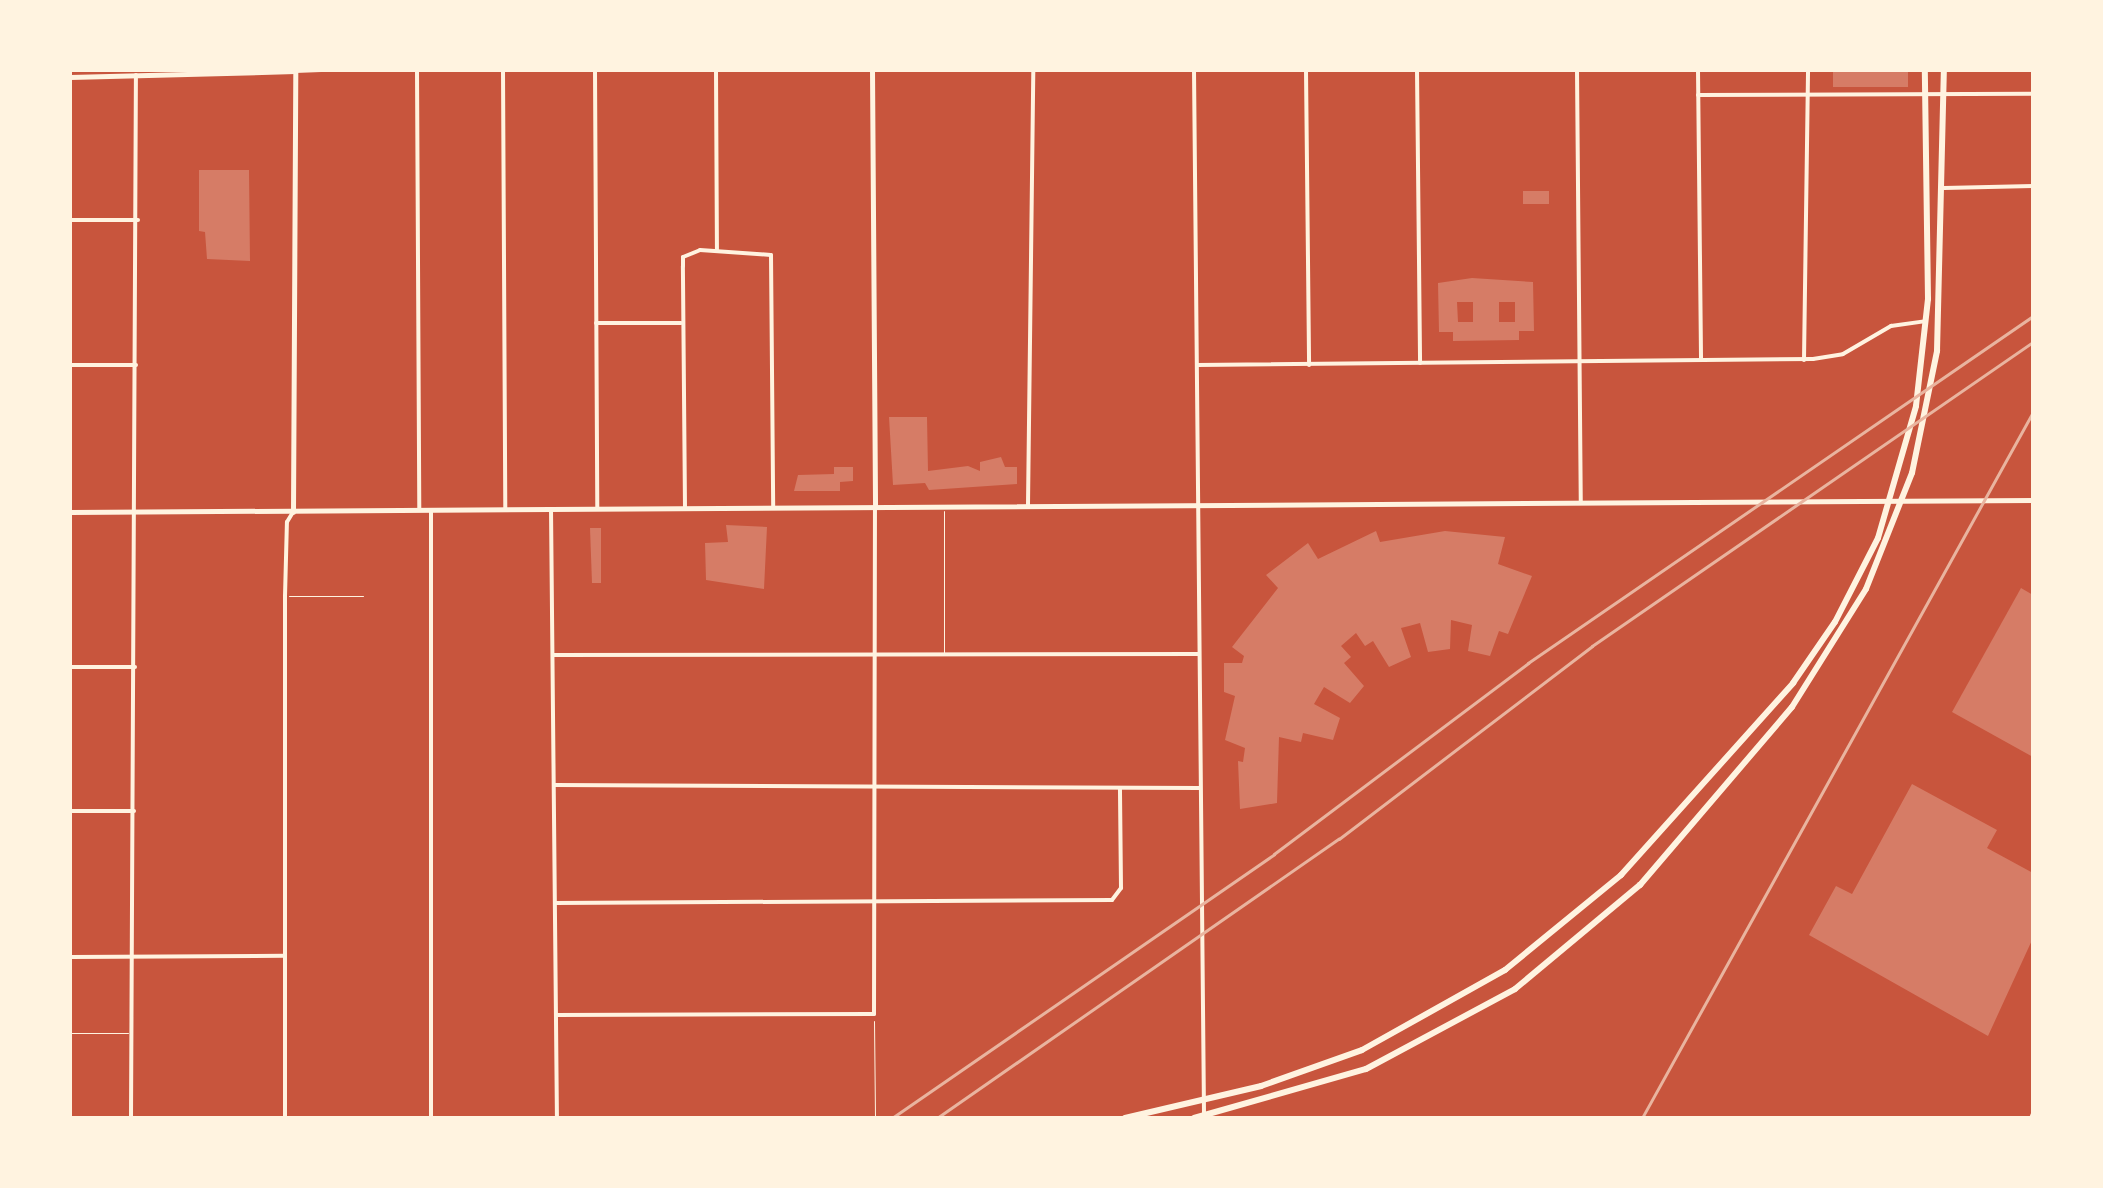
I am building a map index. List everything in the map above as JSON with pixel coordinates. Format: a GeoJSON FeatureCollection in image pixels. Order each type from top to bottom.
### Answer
{"type":"FeatureCollection","features":[{"type":"Feature","properties":{"kind":"main road"},"geometry":{"type":"LineString","coordinates":[[1126,1118],[1278,1080],[1402,1032],[1505,970],[1586,907],[1793,683],[1856,583],[1892,500],[1903,458],[1924,360],[1926,70]]}},
{"type":"Feature","properties":{"kind":"main road"},"geometry":{"type":"LineString","coordinates":[[1194,1118],[1319,1086],[1413,1048],[1515,988],[1599,924],[1640,886],[1792,707],[1866,589],[1904,500],[1918,447],[1937,351],[1944,70]]}},
{"type":"Feature","properties":{"kind":"street"},"geometry":{"type":"LineString","coordinates":[[285,1118],[286,522],[293,512],[296,70]]}},
{"type":"Feature","properties":{"kind":"street"},"geometry":{"type":"LineString","coordinates":[[70,77],[321,70]]}},
{"type":"Feature","properties":{"kind":"street"},"geometry":{"type":"LineString","coordinates":[[417,70],[419,510]]}},
{"type":"Feature","properties":{"kind":"street"},"geometry":{"type":"LineString","coordinates":[[503,70],[504,509]]}},
{"type":"Feature","properties":{"kind":"street"},"geometry":{"type":"LineString","coordinates":[[595,70],[597,508]]}},
{"type":"Feature","properties":{"kind":"street"},"geometry":{"type":"LineString","coordinates":[[716,70],[717,250]]}},
{"type":"Feature","properties":{"kind":"street"},"geometry":{"type":"LineString","coordinates":[[556,1015],[874,1017],[876,508],[872,70]]}},
{"type":"Feature","properties":{"kind":"street"},"geometry":{"type":"LineString","coordinates":[[1028,508],[1033,70]]}},
{"type":"Feature","properties":{"kind":"street"},"geometry":{"type":"LineString","coordinates":[[1194,70],[1204,1117]]}},
{"type":"Feature","properties":{"kind":"street"},"geometry":{"type":"LineString","coordinates":[[1306,70],[1309,365]]}},
{"type":"Feature","properties":{"kind":"street"},"geometry":{"type":"LineString","coordinates":[[1418,70],[1420,363]]}},
{"type":"Feature","properties":{"kind":"street"},"geometry":{"type":"LineString","coordinates":[[1577,70],[1581,503]]}},
{"type":"Feature","properties":{"kind":"street"},"geometry":{"type":"LineString","coordinates":[[1698,70],[1701,361]]}},
{"type":"Feature","properties":{"kind":"street"},"geometry":{"type":"LineString","coordinates":[[1804,360],[1808,70]]}},
{"type":"Feature","properties":{"kind":"street"},"geometry":{"type":"LineString","coordinates":[[131,1118],[137,512],[136,75]]}},
{"type":"Feature","properties":{"kind":"street"},"geometry":{"type":"LineString","coordinates":[[1698,95],[2033,94]]}},
{"type":"Feature","properties":{"kind":"street"},"geometry":{"type":"LineString","coordinates":[[1944,188],[2033,186]]}},
{"type":"Feature","properties":{"kind":"street"},"geometry":{"type":"LineString","coordinates":[[70,220],[138,220]]}},
{"type":"Feature","properties":{"kind":"street"},"geometry":{"type":"LineString","coordinates":[[685,508],[683,266],[689,252],[765,250],[774,266],[773,508]]}},
{"type":"Feature","properties":{"kind":"street"},"geometry":{"type":"LineString","coordinates":[[1197,365],[1804,360],[1834,358],[1886,327],[1926,322]]}},
{"type":"Feature","properties":{"kind":"street"},"geometry":{"type":"LineString","coordinates":[[596,323],[683,323]]}},
{"type":"Feature","properties":{"kind":"street"},"geometry":{"type":"LineString","coordinates":[[70,365],[136,365]]}},
{"type":"Feature","properties":{"kind":"street"},"geometry":{"type":"LineString","coordinates":[[70,512],[2033,500]]}},
{"type":"Feature","properties":{"kind":"street"},"geometry":{"type":"LineString","coordinates":[[551,509],[556,1118]]}},
{"type":"Feature","properties":{"kind":"street"},"geometry":{"type":"LineString","coordinates":[[430,510],[431,1118]]}},
{"type":"Feature","properties":{"kind":"street"},"geometry":{"type":"LineString","coordinates":[[553,655],[1200,654]]}},
{"type":"Feature","properties":{"kind":"street"},"geometry":{"type":"LineString","coordinates":[[70,668],[134,668]]}},
{"type":"Feature","properties":{"kind":"street"},"geometry":{"type":"LineString","coordinates":[[556,785],[1202,788]]}},
{"type":"Feature","properties":{"kind":"street"},"geometry":{"type":"LineString","coordinates":[[556,904],[1119,896],[1120,788]]}},
{"type":"Feature","properties":{"kind":"street"},"geometry":{"type":"LineString","coordinates":[[70,811],[134,810]]}},
{"type":"Feature","properties":{"kind":"street"},"geometry":{"type":"LineString","coordinates":[[70,958],[285,956]]}},
{"type":"Feature","properties":{"kind":"lane"},"geometry":{"type":"LineString","coordinates":[[944,508],[944,654]]}},
{"type":"Feature","properties":{"kind":"lane"},"geometry":{"type":"LineString","coordinates":[[286,596],[363,596]]}},
{"type":"Feature","properties":{"kind":"lane"},"geometry":{"type":"LineString","coordinates":[[70,1034],[132,1033]]}},
{"type":"Feature","properties":{"kind":"path"},"geometry":{"type":"LineString","coordinates":[[874,1017],[875,1118]]}},
{"type":"Feature","properties":{"kind":"building"},"geometry":{"type":"Polygon","coordinates":[[[1833,70],[1908,70],[1908,87],[1833,87],[1833,70]]]}},
{"type":"Feature","properties":{"kind":"building"},"geometry":{"type":"Polygon","coordinates":[[[199,170],[249,170],[250,261],[207,259],[205,232],[199,231],[199,170]]]}},
{"type":"Feature","properties":{"kind":"building"},"geometry":{"type":"Polygon","coordinates":[[[1523,191],[1549,191],[1549,204],[1523,204],[1523,191]]]}},
{"type":"Feature","properties":{"kind":"building"},"geometry":{"type":"Polygon","coordinates":[[[1472,278],[1533,282],[1534,331],[1519,331],[1519,340],[1453,341],[1453,332],[1439,332],[1438,283],[1472,278]],[[1457,302],[1458,322],[1473,322],[1473,302],[1457,302]],[[1499,302],[1499,322],[1515,322],[1515,302],[1499,302]]]}},
{"type":"Feature","properties":{"kind":"building"},"geometry":{"type":"Polygon","coordinates":[[[889,417],[927,417],[928,471],[968,466],[980,471],[980,462],[1001,457],[1005,467],[1017,467],[1017,484],[929,490],[925,483],[893,485],[889,417]]]}},
{"type":"Feature","properties":{"kind":"building"},"geometry":{"type":"Polygon","coordinates":[[[834,467],[853,467],[853,481],[840,482],[840,491],[794,491],[798,475],[834,474],[834,467]]]}},
{"type":"Feature","properties":{"kind":"building"},"geometry":{"type":"Polygon","coordinates":[[[726,525],[767,527],[764,589],[706,580],[705,543],[728,542],[726,525]]]}},
{"type":"Feature","properties":{"kind":"building"},"geometry":{"type":"Polygon","coordinates":[[[590,528],[601,528],[601,583],[592,583],[590,528]]]}},
{"type":"Feature","properties":{"kind":"building"},"geometry":{"type":"Polygon","coordinates":[[[1376,531],[1380,542],[1445,531],[1505,537],[1498,564],[1532,576],[1508,634],[1499,631],[1490,656],[1468,651],[1472,625],[1451,620],[1450,649],[1428,652],[1420,623],[1401,628],[1411,657],[1389,667],[1373,641],[1365,646],[1356,633],[1341,646],[1351,657],[1344,663],[1364,686],[1350,703],[1324,687],[1314,704],[1340,718],[1333,740],[1303,733],[1301,742],[1279,737],[1277,803],[1240,809],[1238,761],[1243,762],[1245,748],[1225,740],[1235,696],[1224,692],[1224,663],[1242,663],[1244,656],[1232,647],[1278,588],[1266,575],[1308,543],[1318,559],[1376,531]]]}},
{"type":"Feature","properties":{"kind":"building"},"geometry":{"type":"Polygon","coordinates":[[[2021,588],[2033,595],[2033,757],[1952,712],[2021,588]]]}},
{"type":"Feature","properties":{"kind":"building"},"geometry":{"type":"Polygon","coordinates":[[[1912,784],[1997,830],[1987,848],[2033,873],[2033,938],[1988,1036],[1809,935],[1836,886],[1852,894],[1912,784]]]}},
{"type":"Feature","properties":{"kind":"railway"},"geometry":{"type":"LineString","coordinates":[[892,1118],[1274,854],[1528,663],[2033,316]]}},
{"type":"Feature","properties":{"kind":"railway"},"geometry":{"type":"LineString","coordinates":[[937,1118],[1339,839],[1592,646],[2033,342]]}},
{"type":"Feature","properties":{"kind":"railway"},"geometry":{"type":"LineString","coordinates":[[1642,1118],[2033,412]]}}]}
